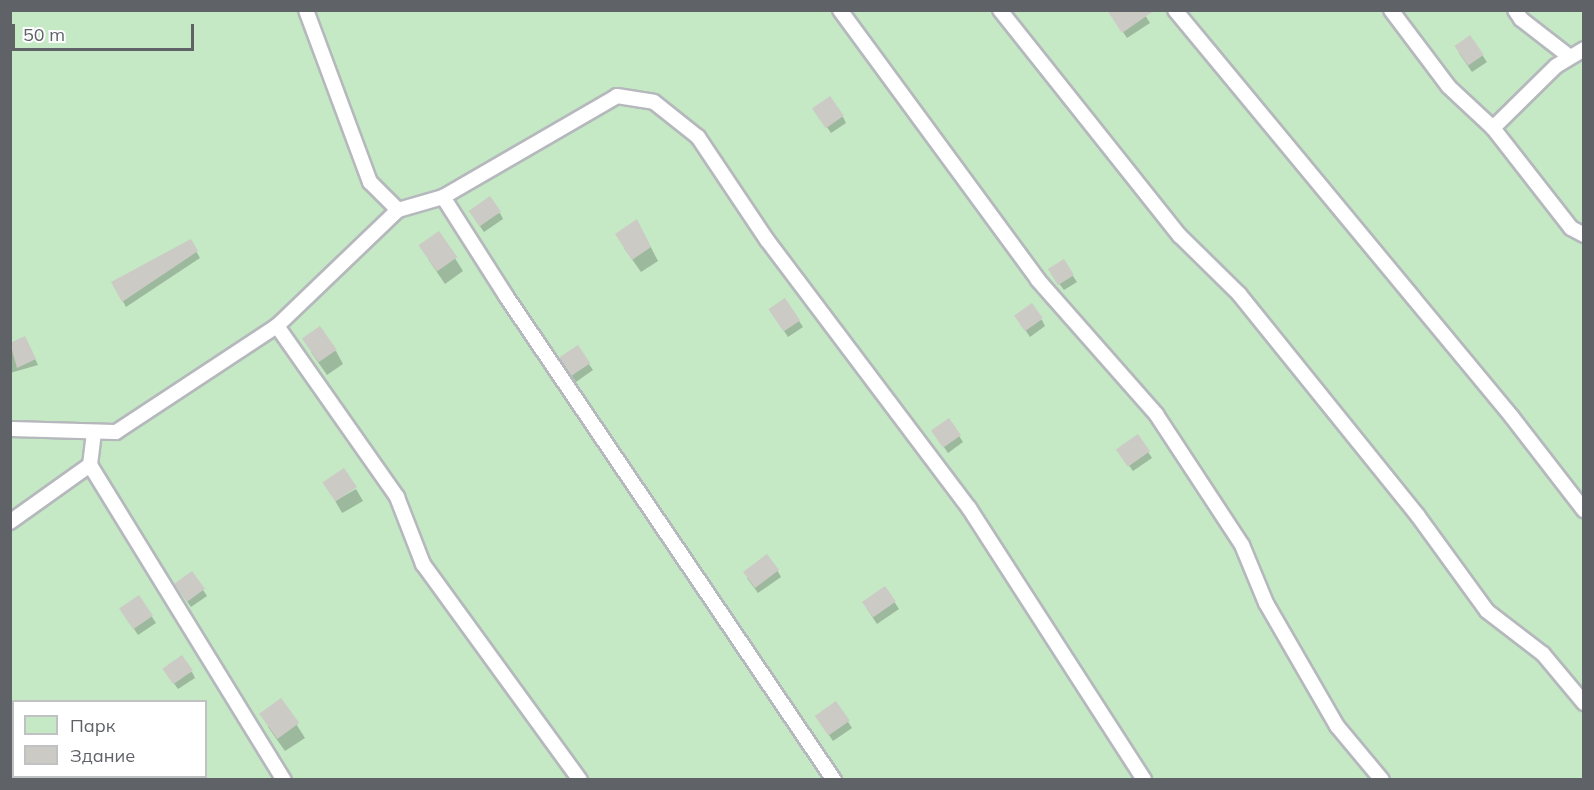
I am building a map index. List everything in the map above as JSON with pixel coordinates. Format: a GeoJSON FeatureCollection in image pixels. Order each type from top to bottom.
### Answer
{"type":"FeatureCollection","features":[{"type":"Feature","properties":{"kind":"lane"},"geometry":{"type":"LineString","coordinates":[[306,10],[370,182],[398,210]]}},
{"type":"Feature","properties":{"kind":"lane"},"geometry":{"type":"LineString","coordinates":[[840,10],[1038,280],[1156,414],[1242,545],[1266,603],[1337,726],[1382,780]]}},
{"type":"Feature","properties":{"kind":"lane"},"geometry":{"type":"LineString","coordinates":[[1000,10],[1180,236],[1239,294],[1418,516],[1487,611],[1543,654],[1584,703]]}},
{"type":"Feature","properties":{"kind":"lane"},"geometry":{"type":"LineString","coordinates":[[1175,10],[1512,417],[1584,510]]}},
{"type":"Feature","properties":{"kind":"lane"},"geometry":{"type":"LineString","coordinates":[[1391,10],[1449,87],[1493,128],[1571,228],[1584,235]]}},
{"type":"Feature","properties":{"kind":"lane"},"geometry":{"type":"LineString","coordinates":[[1515,10],[1521,19],[1570,57]]}},
{"type":"Feature","properties":{"kind":"lane"},"geometry":{"type":"LineString","coordinates":[[1493,128],[1556,66],[1584,49]]}},
{"type":"Feature","properties":{"kind":"lane"},"geometry":{"type":"LineString","coordinates":[[10,429],[116,432],[277,326],[398,210],[443,197],[617,96],[654,102],[698,137],[767,240],[969,508],[1144,780]]}},
{"type":"Feature","properties":{"kind":"lane"},"geometry":{"type":"LineString","coordinates":[[443,197],[506,296],[834,780]]}},
{"type":"Feature","properties":{"kind":"lane"},"geometry":{"type":"LineString","coordinates":[[277,326],[397,497],[423,564],[580,780]]}},
{"type":"Feature","properties":{"kind":"lane"},"geometry":{"type":"LineString","coordinates":[[94,432],[90,465],[284,780]]}},
{"type":"Feature","properties":{"kind":"lane"},"geometry":{"type":"LineString","coordinates":[[10,522],[90,465]]}},
{"type":"Feature","properties":{"kind":"green space"},"geometry":{"type":"Polygon","coordinates":[[[10,11],[1583,11],[1583,779],[11,779],[10,11]]]}},
{"type":"Feature","properties":{"kind":"building"},"geometry":{"type":"Polygon","coordinates":[[[1107,10],[1155,10],[1122,33],[1107,10]]]}},
{"type":"Feature","properties":{"kind":"building"},"geometry":{"type":"Polygon","coordinates":[[[1470,35],[1484,55],[1468,66],[1454,46],[1470,35]]]}},
{"type":"Feature","properties":{"kind":"building"},"geometry":{"type":"Polygon","coordinates":[[[830,96],[844,116],[826,128],[812,109],[830,96]]]}},
{"type":"Feature","properties":{"kind":"building"},"geometry":{"type":"Polygon","coordinates":[[[490,196],[501,212],[480,226],[469,211],[490,196]]]}},
{"type":"Feature","properties":{"kind":"building"},"geometry":{"type":"Polygon","coordinates":[[[637,219],[651,247],[632,260],[615,234],[637,219]]]}},
{"type":"Feature","properties":{"kind":"building"},"geometry":{"type":"Polygon","coordinates":[[[439,231],[457,257],[437,272],[419,245],[439,231]]]}},
{"type":"Feature","properties":{"kind":"building"},"geometry":{"type":"Polygon","coordinates":[[[191,239],[198,251],[122,302],[111,282],[191,239]]]}},
{"type":"Feature","properties":{"kind":"building"},"geometry":{"type":"Polygon","coordinates":[[[1064,259],[1074,275],[1058,285],[1048,269],[1064,259]]]}},
{"type":"Feature","properties":{"kind":"building"},"geometry":{"type":"Polygon","coordinates":[[[785,298],[800,320],[784,332],[768,309],[785,298]]]}},
{"type":"Feature","properties":{"kind":"building"},"geometry":{"type":"Polygon","coordinates":[[[1032,303],[1043,319],[1025,331],[1014,316],[1032,303]]]}},
{"type":"Feature","properties":{"kind":"building"},"geometry":{"type":"Polygon","coordinates":[[[320,326],[337,350],[319,362],[302,339],[320,326]]]}},
{"type":"Feature","properties":{"kind":"building"},"geometry":{"type":"Polygon","coordinates":[[[25,336],[36,359],[17,368],[10,343],[25,336]]]}},
{"type":"Feature","properties":{"kind":"building"},"geometry":{"type":"Polygon","coordinates":[[[578,345],[590,363],[571,376],[559,358],[578,345]]]}},
{"type":"Feature","properties":{"kind":"building"},"geometry":{"type":"Polygon","coordinates":[[[949,418],[961,435],[943,448],[931,431],[949,418]]]}},
{"type":"Feature","properties":{"kind":"building"},"geometry":{"type":"Polygon","coordinates":[[[1138,434],[1150,451],[1128,467],[1116,449],[1138,434]]]}},
{"type":"Feature","properties":{"kind":"building"},"geometry":{"type":"Polygon","coordinates":[[[344,468],[357,487],[335,502],[322,483],[344,468]]]}},
{"type":"Feature","properties":{"kind":"building"},"geometry":{"type":"Polygon","coordinates":[[[767,554],[779,570],[755,588],[743,572],[767,554]]]}},
{"type":"Feature","properties":{"kind":"building"},"geometry":{"type":"Polygon","coordinates":[[[192,571],[205,589],[187,602],[174,584],[192,571]]]}},
{"type":"Feature","properties":{"kind":"building"},"geometry":{"type":"Polygon","coordinates":[[[885,586],[896,602],[873,618],[862,602],[885,586]]]}},
{"type":"Feature","properties":{"kind":"building"},"geometry":{"type":"Polygon","coordinates":[[[139,595],[153,616],[133,629],[119,608],[139,595]]]}},
{"type":"Feature","properties":{"kind":"building"},"geometry":{"type":"Polygon","coordinates":[[[182,655],[193,671],[173,684],[162,669],[182,655]]]}},
{"type":"Feature","properties":{"kind":"building"},"geometry":{"type":"Polygon","coordinates":[[[281,698],[299,723],[277,739],[259,714],[281,698]]]}},
{"type":"Feature","properties":{"kind":"building"},"geometry":{"type":"Polygon","coordinates":[[[836,701],[850,721],[828,736],[815,716],[836,701]]]}}]}
